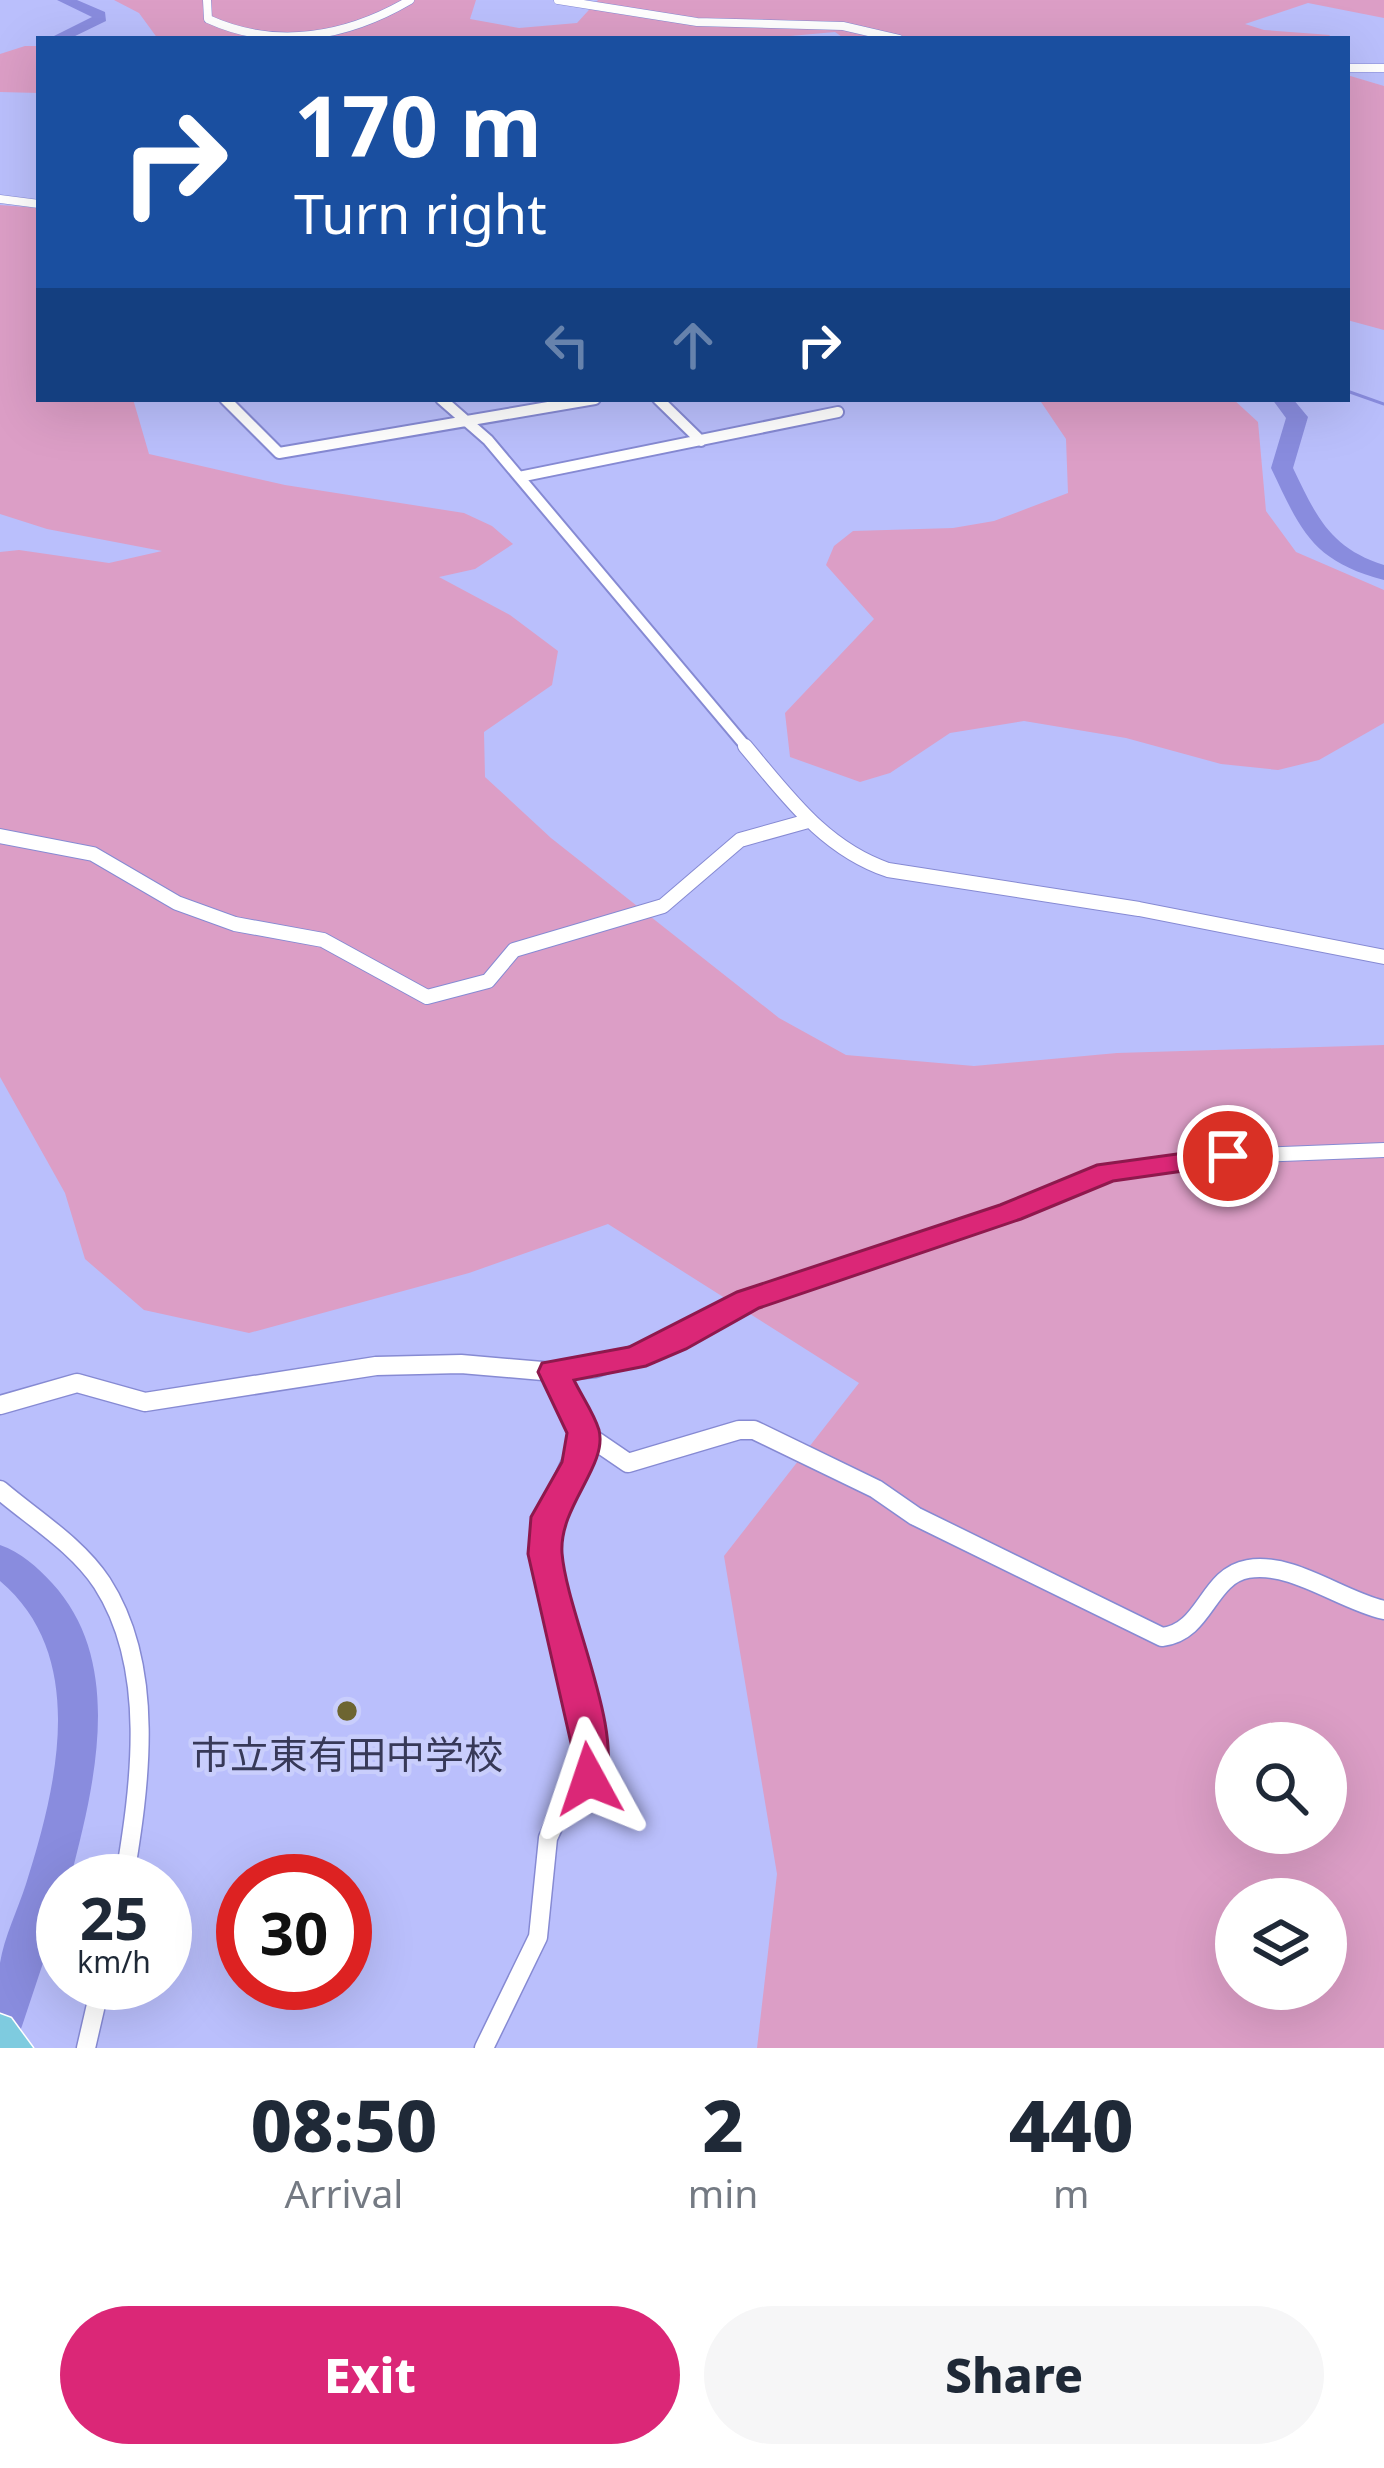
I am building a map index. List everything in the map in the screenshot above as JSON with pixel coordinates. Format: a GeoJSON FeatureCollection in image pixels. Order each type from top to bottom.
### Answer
{"type":"FeatureCollection","features":[{"type":"Feature","properties":{"kind":"main road"},"geometry":{"type":"LineString","coordinates":[[0,2028],[17,2048]]}},
{"type":"Feature","properties":{"kind":"street"},"geometry":{"type":"LineString","coordinates":[[207,0],[208,19],[220,26],[288,36],[369,23],[410,0]]}},
{"type":"Feature","properties":{"kind":"street"},"geometry":{"type":"LineString","coordinates":[[558,0],[697,22],[854,28],[887,36]]}},
{"type":"Feature","properties":{"kind":"street"},"geometry":{"type":"LineString","coordinates":[[1350,68],[1384,68]]}},
{"type":"Feature","properties":{"kind":"street"},"geometry":{"type":"LineString","coordinates":[[0,199],[36,204]]}},
{"type":"Feature","properties":{"kind":"street"},"geometry":{"type":"LineString","coordinates":[[228,402],[279,453],[577,402]]}},
{"type":"Feature","properties":{"kind":"street"},"geometry":{"type":"LineString","coordinates":[[445,402],[471,420],[808,821],[853,859],[888,870],[1138,909],[1384,957]]}},
{"type":"Feature","properties":{"kind":"street"},"geometry":{"type":"LineString","coordinates":[[661,402],[700,441]]}},
{"type":"Feature","properties":{"kind":"street"},"geometry":{"type":"LineString","coordinates":[[519,477],[838,412]]}},
{"type":"Feature","properties":{"kind":"street"},"geometry":{"type":"LineString","coordinates":[[0,836],[61,844],[93,854],[177,903],[235,925],[323,940],[427,997],[488,981],[514,950],[662,906],[740,840],[808,821]]}},
{"type":"Feature","properties":{"kind":"street"},"geometry":{"type":"LineString","coordinates":[[0,1406],[77,1383],[145,1402],[376,1366],[461,1364],[554,1372],[634,1358],[748,1300],[1010,1212],[1107,1172],[1228,1156],[1384,1150]]}},
{"type":"Feature","properties":{"kind":"street"},"geometry":{"type":"LineString","coordinates":[[554,1372],[584,1433],[628,1463],[739,1430],[754,1430],[876,1489],[915,1516],[1162,1637],[1175,1638],[1195,1626],[1220,1586],[1244,1569],[1265,1571],[1351,1604],[1384,1610]]}},
{"type":"Feature","properties":{"kind":"street"},"geometry":{"type":"LineString","coordinates":[[484,2048],[538,1937],[548,1838],[562,1810],[589,1779],[592,1752],[545,1554],[548,1517],[579,1462],[584,1433]]}},
{"type":"Feature","properties":{"kind":"street"},"geometry":{"type":"LineString","coordinates":[[0,1490],[104,1585],[125,1641],[138,1751],[129,1854]]}},
{"type":"Feature","properties":{"kind":"street"},"geometry":{"type":"LineString","coordinates":[[86,2048],[95,2010]]}},
{"type":"Feature","properties":{"kind":"shaded area"},"geometry":{"type":"Polygon","coordinates":[[[114,0],[476,0],[470,19],[519,28],[577,23],[598,0],[1384,0],[1384,18],[1308,3],[1245,24],[1329,36],[841,36],[835,32],[790,36],[156,36],[139,13],[114,0]]]}},
{"type":"Feature","properties":{"kind":"shaded area"},"geometry":{"type":"Polygon","coordinates":[[[36,46],[36,93],[0,92],[0,54],[36,46]]]}},
{"type":"Feature","properties":{"kind":"shaded area"},"geometry":{"type":"Polygon","coordinates":[[[1350,76],[1384,86],[1384,330],[1350,321],[1350,76]]]}},
{"type":"Feature","properties":{"kind":"shaded area"},"geometry":{"type":"Polygon","coordinates":[[[0,205],[36,208],[36,402],[134,402],[149,454],[285,485],[464,513],[492,526],[513,544],[475,569],[439,577],[510,615],[558,651],[552,685],[484,732],[485,777],[551,838],[779,1018],[846,1055],[974,1066],[1117,1053],[1384,1045],[1384,2048],[757,2048],[777,1874],[724,1556],[859,1383],[608,1224],[469,1273],[249,1333],[144,1310],[85,1259],[65,1193],[0,1077],[0,552],[19,550],[109,563],[162,551],[47,529],[0,514],[0,205]]]}},
{"type":"Feature","properties":{"kind":"shaded area"},"geometry":{"type":"Polygon","coordinates":[[[1041,402],[1236,402],[1258,422],[1266,511],[1296,552],[1384,590],[1384,723],[1319,760],[1278,770],[1221,764],[1126,738],[1024,721],[950,733],[890,773],[860,782],[790,757],[785,713],[874,619],[826,565],[834,546],[853,531],[953,528],[994,521],[1068,493],[1066,439],[1041,402]]]}},
{"type":"Feature","properties":{"kind":"waterway"},"geometry":{"type":"LineString","coordinates":[[63,36],[98,21],[100,15],[64,0]]}},
{"type":"Feature","properties":{"kind":"waterway"},"geometry":{"type":"LineString","coordinates":[[1350,392],[1384,404]]}},
{"type":"Feature","properties":{"kind":"waterway"},"geometry":{"type":"LineString","coordinates":[[1284,402],[1297,417],[1282,468],[1309,523],[1341,557],[1384,573]]}},
{"type":"Feature","properties":{"kind":"waterway"},"geometry":{"type":"LineString","coordinates":[[0,1560],[53,1612],[72,1654],[78,1704],[65,1818],[0,2026]]}},
{"type":"Feature","properties":{"kind":"place","name":"市立東有田中学校"},"geometry":{"type":"Point","coordinates":[347,1711]}},
{"type":"Feature","properties":{"kind":"route"},"geometry":{"type":"LineString","coordinates":[[589,1779],[592,1752],[545,1554],[554,1498],[579,1462],[584,1433],[554,1372],[634,1358],[748,1300],[1010,1212],[1107,1172],[1228,1156]]}}]}
